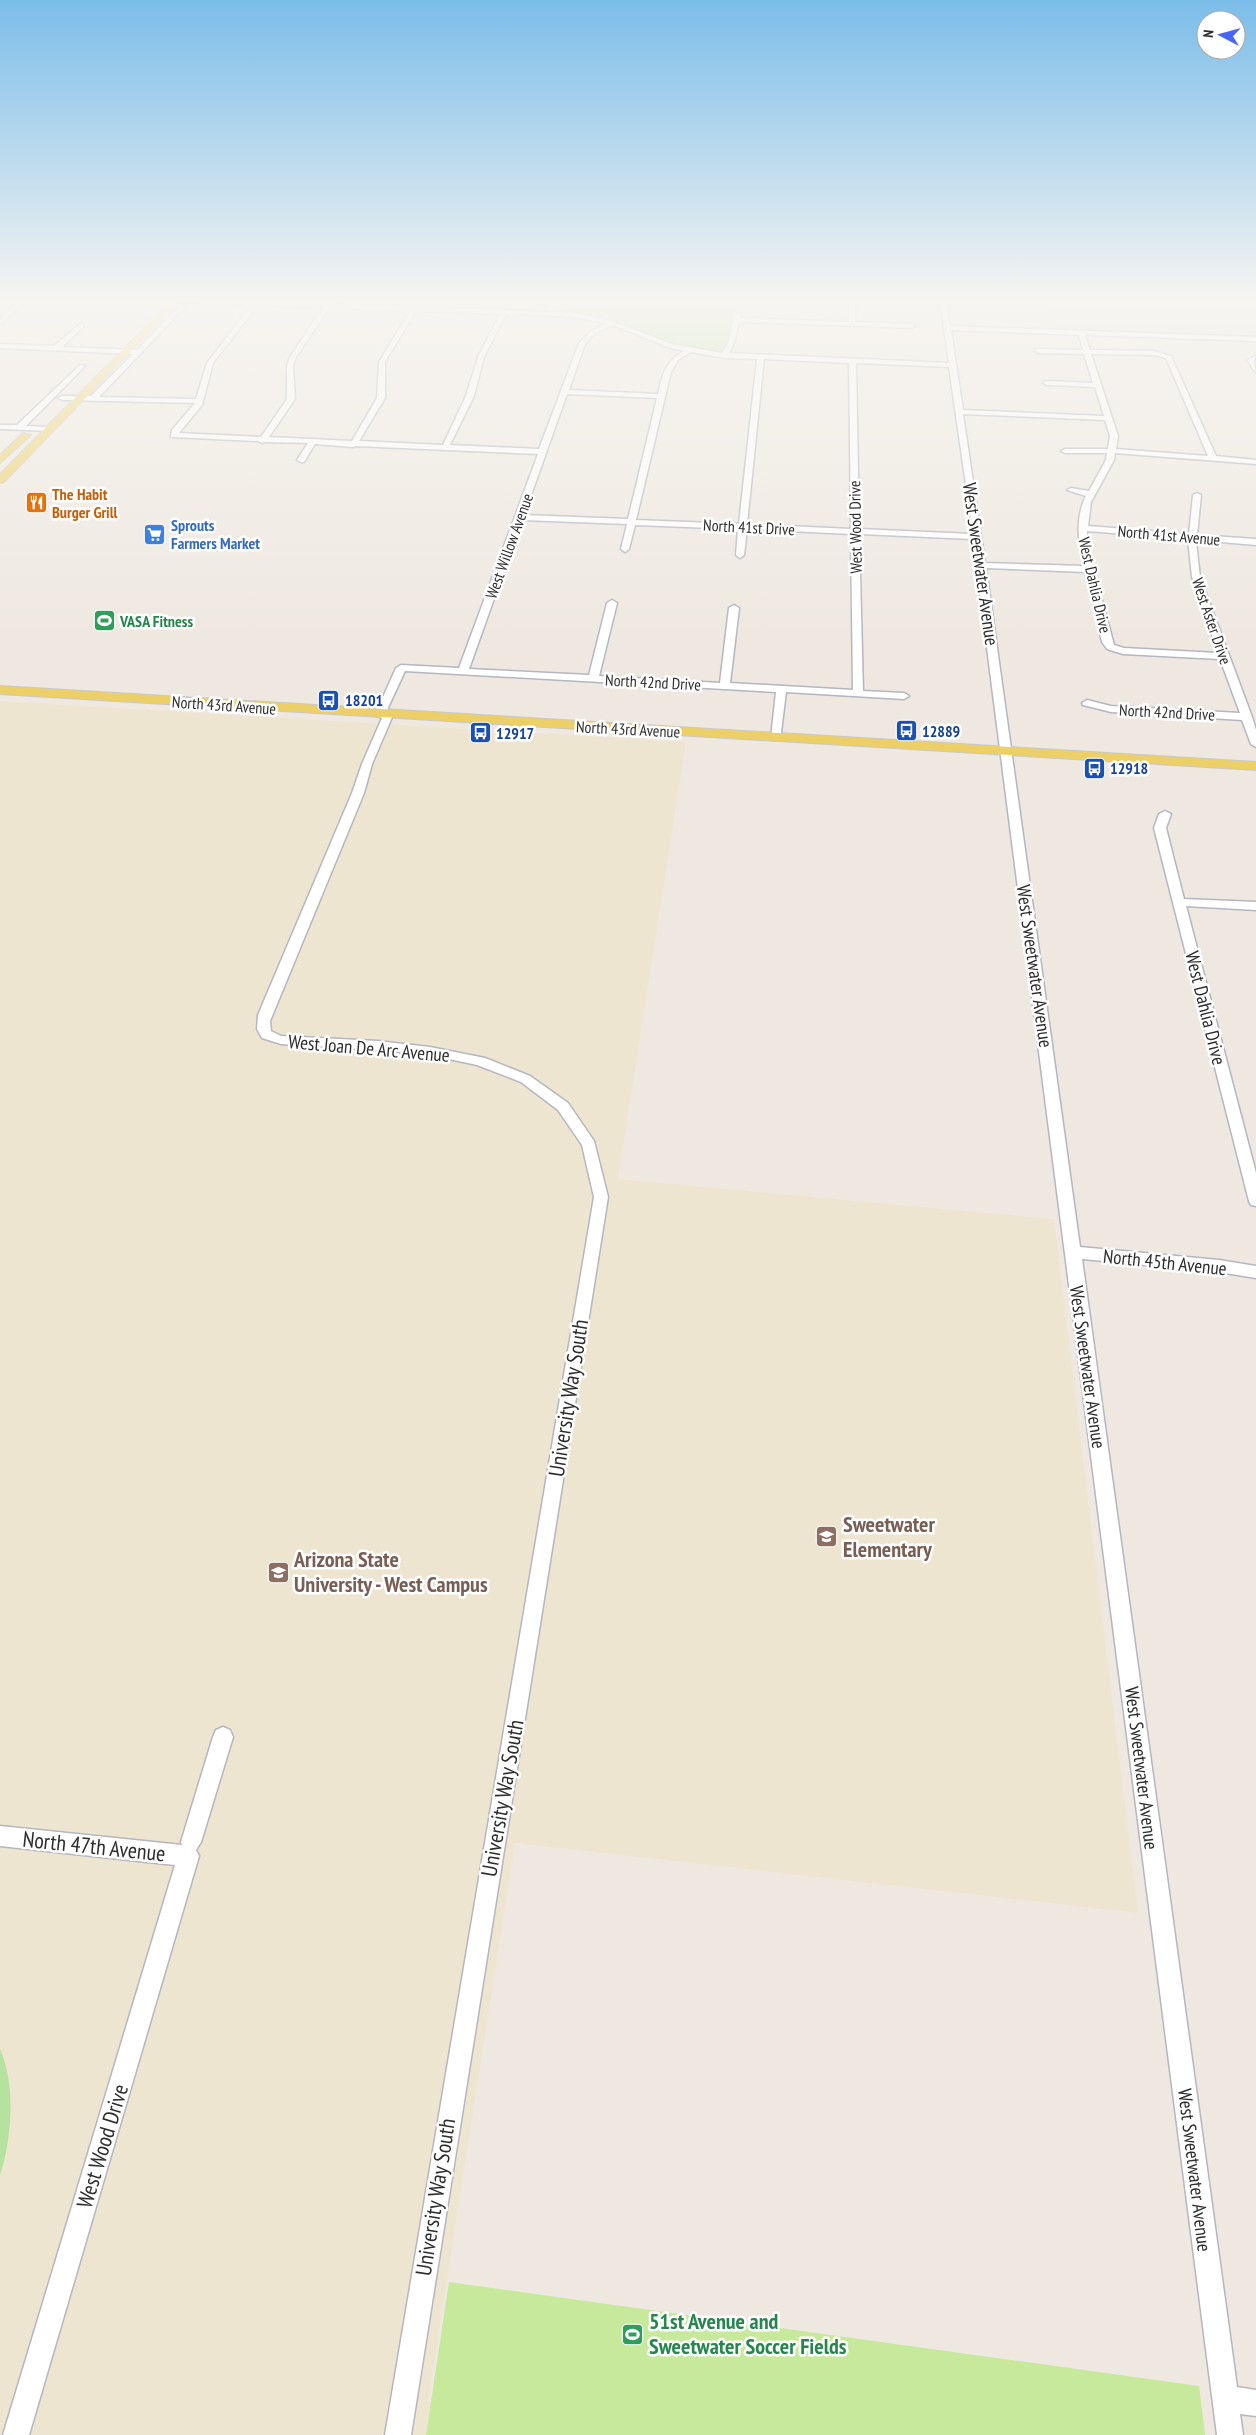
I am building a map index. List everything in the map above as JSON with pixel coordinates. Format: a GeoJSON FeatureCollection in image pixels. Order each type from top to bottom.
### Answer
{"type":"FeatureCollection","features":[{"type":"Feature","properties":{"kind":"main road"},"geometry":{"type":"LineString","coordinates":[[0,460],[46,414]]}},
{"type":"Feature","properties":{"kind":"main road"},"geometry":{"type":"LineString","coordinates":[[0,480],[64,414]]}},
{"type":"Feature","properties":{"kind":"main road","name":"North 43rd Avenue"},"geometry":{"type":"LineString","coordinates":[[0,690],[384,715],[1256,766]]}},
{"type":"Feature","properties":{"kind":"street"},"geometry":{"type":"LineString","coordinates":[[20,428],[35,414]]}},
{"type":"Feature","properties":{"kind":"street"},"geometry":{"type":"LineString","coordinates":[[190,414],[174,435],[262,441],[543,452]]}},
{"type":"Feature","properties":{"kind":"street"},"geometry":{"type":"LineString","coordinates":[[262,441],[281,414]]}},
{"type":"Feature","properties":{"kind":"street"},"geometry":{"type":"LineString","coordinates":[[353,445],[371,414]]}},
{"type":"Feature","properties":{"kind":"street"},"geometry":{"type":"LineString","coordinates":[[445,448],[462,414]]}},
{"type":"Feature","properties":{"kind":"street","name":"West Willow Avenue"},"geometry":{"type":"LineString","coordinates":[[463,671],[556,414]]}},
{"type":"Feature","properties":{"kind":"street"},"geometry":{"type":"LineString","coordinates":[[625,549],[656,414]]}},
{"type":"Feature","properties":{"kind":"street"},"geometry":{"type":"LineString","coordinates":[[740,555],[756,414]]}},
{"type":"Feature","properties":{"kind":"street","name":"West Wood Drive"},"geometry":{"type":"LineString","coordinates":[[853,414],[858,694]]}},
{"type":"Feature","properties":{"kind":"street","name":"West Sweetwater Avenue"},"geometry":{"type":"LineString","coordinates":[[958,414],[1007,752],[1230,2435]]}},
{"type":"Feature","properties":{"kind":"street"},"geometry":{"type":"LineString","coordinates":[[999,414],[1109,418]]}},
{"type":"Feature","properties":{"kind":"street","name":"West Dahlia Drive"},"geometry":{"type":"LineString","coordinates":[[1108,414],[1114,436],[1113,450],[1110,460],[1091,494],[1082,528],[1083,545],[1110,647],[1124,651],[1224,656]]}},
{"type":"Feature","properties":{"kind":"street"},"geometry":{"type":"LineString","coordinates":[[1194,414],[1213,458]]}},
{"type":"Feature","properties":{"kind":"street"},"geometry":{"type":"LineString","coordinates":[[0,427],[49,429]]}},
{"type":"Feature","properties":{"kind":"street"},"geometry":{"type":"LineString","coordinates":[[301,460],[312,443]]}},
{"type":"Feature","properties":{"kind":"street"},"geometry":{"type":"LineString","coordinates":[[1065,451],[1113,450],[1256,462]]}},
{"type":"Feature","properties":{"kind":"street"},"geometry":{"type":"LineString","coordinates":[[1071,490],[1091,494]]}},
{"type":"Feature","properties":{"kind":"street","name":"West Aster Drive"},"geometry":{"type":"LineString","coordinates":[[1197,495],[1192,537],[1193,563],[1196,577],[1256,744]]}},
{"type":"Feature","properties":{"kind":"street","name":"North 41st Drive"},"geometry":{"type":"LineString","coordinates":[[520,517],[977,537]]}},
{"type":"Feature","properties":{"kind":"street","name":"North 41st Avenue"},"geometry":{"type":"LineString","coordinates":[[1082,528],[1256,542]]}},
{"type":"Feature","properties":{"kind":"street"},"geometry":{"type":"LineString","coordinates":[[981,565],[1089,569]]}},
{"type":"Feature","properties":{"kind":"street"},"geometry":{"type":"LineString","coordinates":[[593,679],[612,602]]}},
{"type":"Feature","properties":{"kind":"street"},"geometry":{"type":"LineString","coordinates":[[725,686],[734,608]]}},
{"type":"Feature","properties":{"kind":"street","name":"North 42nd Drive"},"geometry":{"type":"LineString","coordinates":[[401,668],[904,696]]}},
{"type":"Feature","properties":{"kind":"street","name":"West Joan De Arc Avenue"},"geometry":{"type":"LineString","coordinates":[[401,668],[358,793],[265,1015],[262,1026],[263,1031],[271,1038],[281,1040],[426,1050],[464,1056],[507,1070],[527,1079],[558,1102],[581,1130],[596,1161]]}},
{"type":"Feature","properties":{"kind":"street"},"geometry":{"type":"LineString","coordinates":[[776,738],[781,689]]}},
{"type":"Feature","properties":{"kind":"street","name":"North 42nd Drive"},"geometry":{"type":"LineString","coordinates":[[1087,703],[1111,709],[1247,717]]}},
{"type":"Feature","properties":{"kind":"street","name":"West Dahlia Drive"},"geometry":{"type":"LineString","coordinates":[[1165,814],[1160,828],[1256,1202]]}},
{"type":"Feature","properties":{"kind":"street"},"geometry":{"type":"LineString","coordinates":[[1179,902],[1256,906]]}},
{"type":"Feature","properties":{"kind":"street","name":"University Way South"},"geometry":{"type":"LineString","coordinates":[[398,2435],[598,1217],[601,1197],[596,1161]]}},
{"type":"Feature","properties":{"kind":"street","name":"North 45th Avenue"},"geometry":{"type":"LineString","coordinates":[[1073,1252],[1219,1266],[1256,1272]]}},
{"type":"Feature","properties":{"kind":"street","name":"West Wood Drive"},"geometry":{"type":"LineString","coordinates":[[16,2435],[223,1738]]}},
{"type":"Feature","properties":{"kind":"street","name":"North 47th Avenue"},"geometry":{"type":"LineString","coordinates":[[0,1836],[190,1849]]}},
{"type":"Feature","properties":{"kind":"street"},"geometry":{"type":"LineString","coordinates":[[1225,2399],[1256,2403]]}},
{"type":"Feature","properties":{"kind":"shaded area","name":"Arizona State University - West Campus"},"geometry":{"type":"Polygon","coordinates":[[[0,701],[686,742],[618,1179],[1054,1219],[1138,1913],[515,1843],[428,2401],[679,2435],[0,2435],[0,701]]]}},
{"type":"Feature","properties":{"kind":"green space"},"geometry":{"type":"Polygon","coordinates":[[[0,2049],[8,2079],[10,2112],[7,2145],[0,2175],[0,2049]]]}},
{"type":"Feature","properties":{"kind":"green space","name":"51st Avenue and Sweetwater Soccer Fields"},"geometry":{"type":"Polygon","coordinates":[[[449,2282],[1199,2386],[1205,2435],[426,2435],[449,2282]]]}},
{"type":"Feature","properties":{"kind":"place","name":"The Habit Burger Grill"},"geometry":{"type":"Point","coordinates":[36,503]}},
{"type":"Feature","properties":{"kind":"place","name":"Sprouts Farmers Market"},"geometry":{"type":"Point","coordinates":[155,534]}},
{"type":"Feature","properties":{"kind":"place","name":"VASA Fitness"},"geometry":{"type":"Point","coordinates":[104,621]}},
{"type":"Feature","properties":{"kind":"place","name":"18201"},"geometry":{"type":"Point","coordinates":[329,700]}},
{"type":"Feature","properties":{"kind":"place","name":"12889"},"geometry":{"type":"Point","coordinates":[906,731]}},
{"type":"Feature","properties":{"kind":"place","name":"12917"},"geometry":{"type":"Point","coordinates":[480,733]}},
{"type":"Feature","properties":{"kind":"place","name":"12918"},"geometry":{"type":"Point","coordinates":[1094,768]}},
{"type":"Feature","properties":{"kind":"place","name":"Sweetwater Elementary"},"geometry":{"type":"Point","coordinates":[827,1537]}},
{"type":"Feature","properties":{"kind":"place","name":"Arizona State University - West Campus"},"geometry":{"type":"Point","coordinates":[278,1572]}},
{"type":"Feature","properties":{"kind":"place","name":"51st Avenue and Sweetwater Soccer Fields"},"geometry":{"type":"Point","coordinates":[633,2334]}}]}
